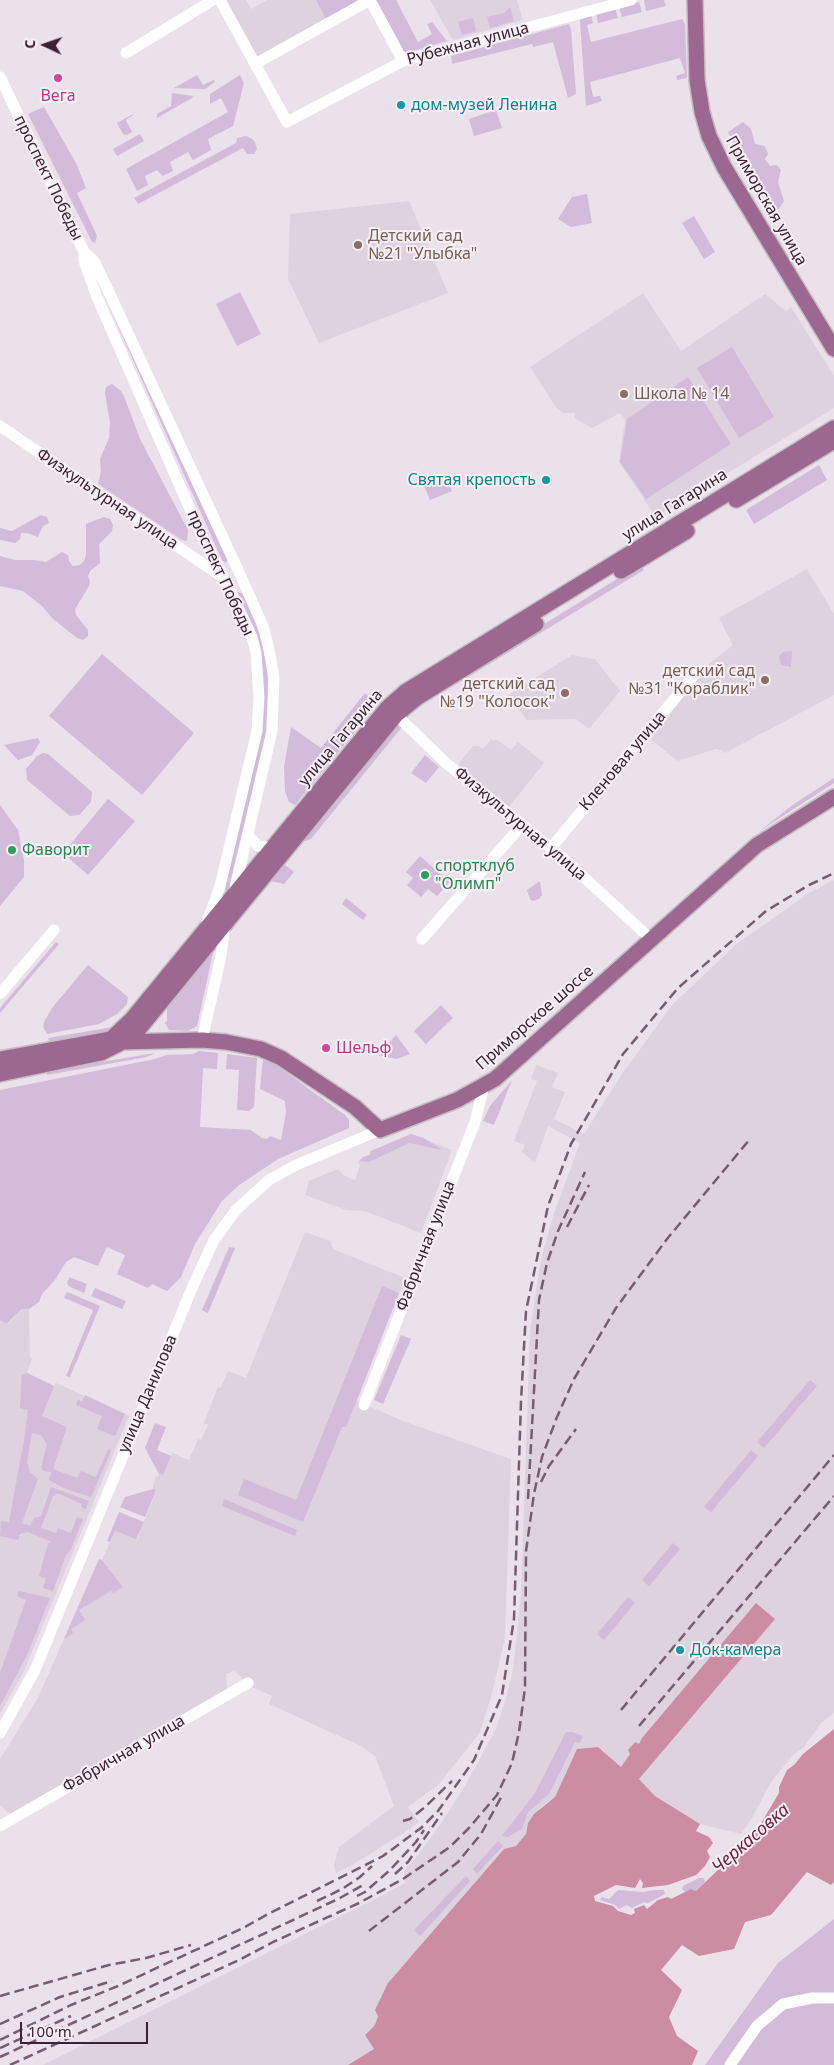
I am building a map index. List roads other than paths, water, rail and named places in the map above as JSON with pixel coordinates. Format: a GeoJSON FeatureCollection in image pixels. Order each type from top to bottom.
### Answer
{"type":"FeatureCollection","features":[{"type":"Feature","properties":{"kind":"main road","name":"Приморская улица"},"geometry":{"type":"LineString","coordinates":[[695,0],[697,80],[702,112],[709,136],[729,175],[834,349]]}},
{"type":"Feature","properties":{"kind":"main road","name":"улица Гагарина"},"geometry":{"type":"LineString","coordinates":[[117,1040],[200,936],[241,895],[392,711],[405,692],[834,428]]}},
{"type":"Feature","properties":{"kind":"main road","name":"улица Гагарина"},"geometry":{"type":"LineString","coordinates":[[0,1074],[102,1053],[117,1040],[138,1028],[225,924],[241,895],[272,848],[392,711],[418,697],[834,441]]}},
{"type":"Feature","properties":{"kind":"main road","name":"Приморское шоссе"},"geometry":{"type":"LineString","coordinates":[[380,1130],[437,1109],[484,1086],[652,940],[757,845],[834,797]]}},
{"type":"Feature","properties":{"kind":"main road"},"geometry":{"type":"LineString","coordinates":[[0,1059],[117,1040],[202,1040],[246,1046],[261,1049],[281,1058],[355,1107],[380,1130]]}},
{"type":"Feature","properties":{"kind":"street"},"geometry":{"type":"LineString","coordinates":[[126,53],[213,0]]}},
{"type":"Feature","properties":{"kind":"street"},"geometry":{"type":"LineString","coordinates":[[220,0],[255,64],[370,0],[403,61]]}},
{"type":"Feature","properties":{"kind":"street","name":"Рубежная улица"},"geometry":{"type":"LineString","coordinates":[[255,64],[287,122],[403,61],[631,0]]}},
{"type":"Feature","properties":{"kind":"street","name":"проспект Победы"},"geometry":{"type":"LineString","coordinates":[[0,77],[84,252],[94,261],[107,288],[240,572],[263,626],[272,661],[275,695],[271,738],[248,836],[241,895]]}},
{"type":"Feature","properties":{"kind":"street","name":"проспект Победы"},"geometry":{"type":"LineString","coordinates":[[84,252],[84,261],[97,298],[201,534],[225,579],[252,637],[258,668],[257,731],[220,887],[200,936]]}},
{"type":"Feature","properties":{"kind":"street","name":"Физкультурная улица"},"geometry":{"type":"LineString","coordinates":[[0,426],[225,579]]}},
{"type":"Feature","properties":{"kind":"street"},"geometry":{"type":"LineString","coordinates":[[225,579],[240,572]]}},
{"type":"Feature","properties":{"kind":"street","name":"Кленовая улица"},"geometry":{"type":"LineString","coordinates":[[551,848],[695,674]]}},
{"type":"Feature","properties":{"kind":"street","name":"Физкультурная улица"},"geometry":{"type":"LineString","coordinates":[[392,711],[446,763],[551,848],[652,940]]}},
{"type":"Feature","properties":{"kind":"street"},"geometry":{"type":"LineString","coordinates":[[422,939],[522,825]]}},
{"type":"Feature","properties":{"kind":"street"},"geometry":{"type":"LineString","coordinates":[[248,836],[258,846],[272,848]]}},
{"type":"Feature","properties":{"kind":"street"},"geometry":{"type":"LineString","coordinates":[[220,887],[222,893],[241,895]]}},
{"type":"Feature","properties":{"kind":"street"},"geometry":{"type":"LineString","coordinates":[[202,1040],[221,956],[225,924]]}},
{"type":"Feature","properties":{"kind":"street"},"geometry":{"type":"LineString","coordinates":[[0,994],[54,930]]}},
{"type":"Feature","properties":{"kind":"street","name":"Фабричная улица"},"geometry":{"type":"LineString","coordinates":[[364,1405],[475,1122],[484,1086]]}},
{"type":"Feature","properties":{"kind":"street","name":"улица Данилова"},"geometry":{"type":"LineString","coordinates":[[0,1733],[35,1670],[189,1296],[214,1240],[236,1210],[260,1187],[275,1176],[311,1158],[380,1130]]}},
{"type":"Feature","properties":{"kind":"street","name":"Фабричная улица"},"geometry":{"type":"LineString","coordinates":[[0,1826],[248,1683]]}},
{"type":"Feature","properties":{"kind":"street"},"geometry":{"type":"LineString","coordinates":[[730,2065],[757,2026],[783,2004],[812,1998],[834,1998]]}},
{"type":"Feature","properties":{"kind":"railway"},"geometry":{"type":"LineString","coordinates":[[0,2040],[71,2005],[118,1986],[245,1927],[383,1856],[421,1828],[438,1811],[474,1760],[502,1695],[514,1619],[526,1311],[548,1206],[571,1144],[623,1054],[678,988],[766,911],[809,885],[834,873]]}},
{"type":"Feature","properties":{"kind":"railway"},"geometry":{"type":"LineString","coordinates":[[10,2065],[239,1960],[273,1942],[359,1903],[403,1879],[450,1847],[497,1795],[512,1763],[519,1732],[525,1688],[526,1551],[534,1494],[542,1457],[557,1417],[574,1379],[616,1308],[667,1239],[750,1139]]}},
{"type":"Feature","properties":{"kind":"railway"},"geometry":{"type":"LineString","coordinates":[[528,1499],[539,1300],[547,1263],[558,1231],[585,1172]]}},
{"type":"Feature","properties":{"kind":"railway"},"geometry":{"type":"LineString","coordinates":[[567,1227],[589,1185]]}},
{"type":"Feature","properties":{"kind":"railway"},"geometry":{"type":"LineString","coordinates":[[541,1482],[549,1466],[576,1429]]}},
{"type":"Feature","properties":{"kind":"railway"},"geometry":{"type":"LineString","coordinates":[[621,1710],[834,1455]]}},
{"type":"Feature","properties":{"kind":"railway"},"geometry":{"type":"LineString","coordinates":[[639,1726],[834,1496]]}},
{"type":"Feature","properties":{"kind":"railway"},"geometry":{"type":"LineString","coordinates":[[403,1821],[410,1819],[425,1807],[452,1781]]}},
{"type":"Feature","properties":{"kind":"railway"},"geometry":{"type":"LineString","coordinates":[[369,1931],[458,1862],[481,1834],[503,1794]]}},
{"type":"Feature","properties":{"kind":"railway"},"geometry":{"type":"LineString","coordinates":[[395,1874],[408,1862],[442,1813]]}},
{"type":"Feature","properties":{"kind":"railway"},"geometry":{"type":"LineString","coordinates":[[357,1896],[365,1892],[390,1870],[416,1842],[424,1830]]}},
{"type":"Feature","properties":{"kind":"railway"},"geometry":{"type":"LineString","coordinates":[[317,1901],[342,1889],[372,1866]]}},
{"type":"Feature","properties":{"kind":"railway"},"geometry":{"type":"LineString","coordinates":[[0,2057],[340,1898],[363,1885]]}},
{"type":"Feature","properties":{"kind":"railway"},"geometry":{"type":"LineString","coordinates":[[0,1996],[109,1965],[146,1958],[191,1945]]}},
{"type":"Feature","properties":{"kind":"railway"},"geometry":{"type":"LineString","coordinates":[[0,2024],[60,1997],[112,1981]]}},
{"type":"Feature","properties":{"kind":"railway"},"geometry":{"type":"LineString","coordinates":[[0,2048],[71,2016]]}},
{"type":"Feature","properties":{"kind":"place","name":"Вега"},"geometry":{"type":"Point","coordinates":[58,78]}},
{"type":"Feature","properties":{"kind":"place","name":"дом-музей Ленина"},"geometry":{"type":"Point","coordinates":[401,105]}},
{"type":"Feature","properties":{"kind":"place","name":"Детский сад №21 \"Улыбка\""},"geometry":{"type":"Point","coordinates":[358,245]}},
{"type":"Feature","properties":{"kind":"place","name":"Школа № 14"},"geometry":{"type":"Point","coordinates":[624,394]}},
{"type":"Feature","properties":{"kind":"place","name":"Святая крепость"},"geometry":{"type":"Point","coordinates":[546,480]}},
{"type":"Feature","properties":{"kind":"place","name":"детский сад №31 \"Кораблик\""},"geometry":{"type":"Point","coordinates":[765,680]}},
{"type":"Feature","properties":{"kind":"place","name":"детский сад №19 \"Колосок\""},"geometry":{"type":"Point","coordinates":[565,693]}},
{"type":"Feature","properties":{"kind":"place","name":"Фаворит"},"geometry":{"type":"Point","coordinates":[12,850]}},
{"type":"Feature","properties":{"kind":"place","name":"спортклуб \"Олимп\""},"geometry":{"type":"Point","coordinates":[425,875]}},
{"type":"Feature","properties":{"kind":"place","name":"Шельф"},"geometry":{"type":"Point","coordinates":[326,1048]}},
{"type":"Feature","properties":{"kind":"place","name":"Док-камера"},"geometry":{"type":"Point","coordinates":[680,1650]}},
{"type":"Feature","properties":{"kind":"water label","name":"Черкасовка"},"geometry":{"type":"Point","coordinates":[751,1839]}}]}
